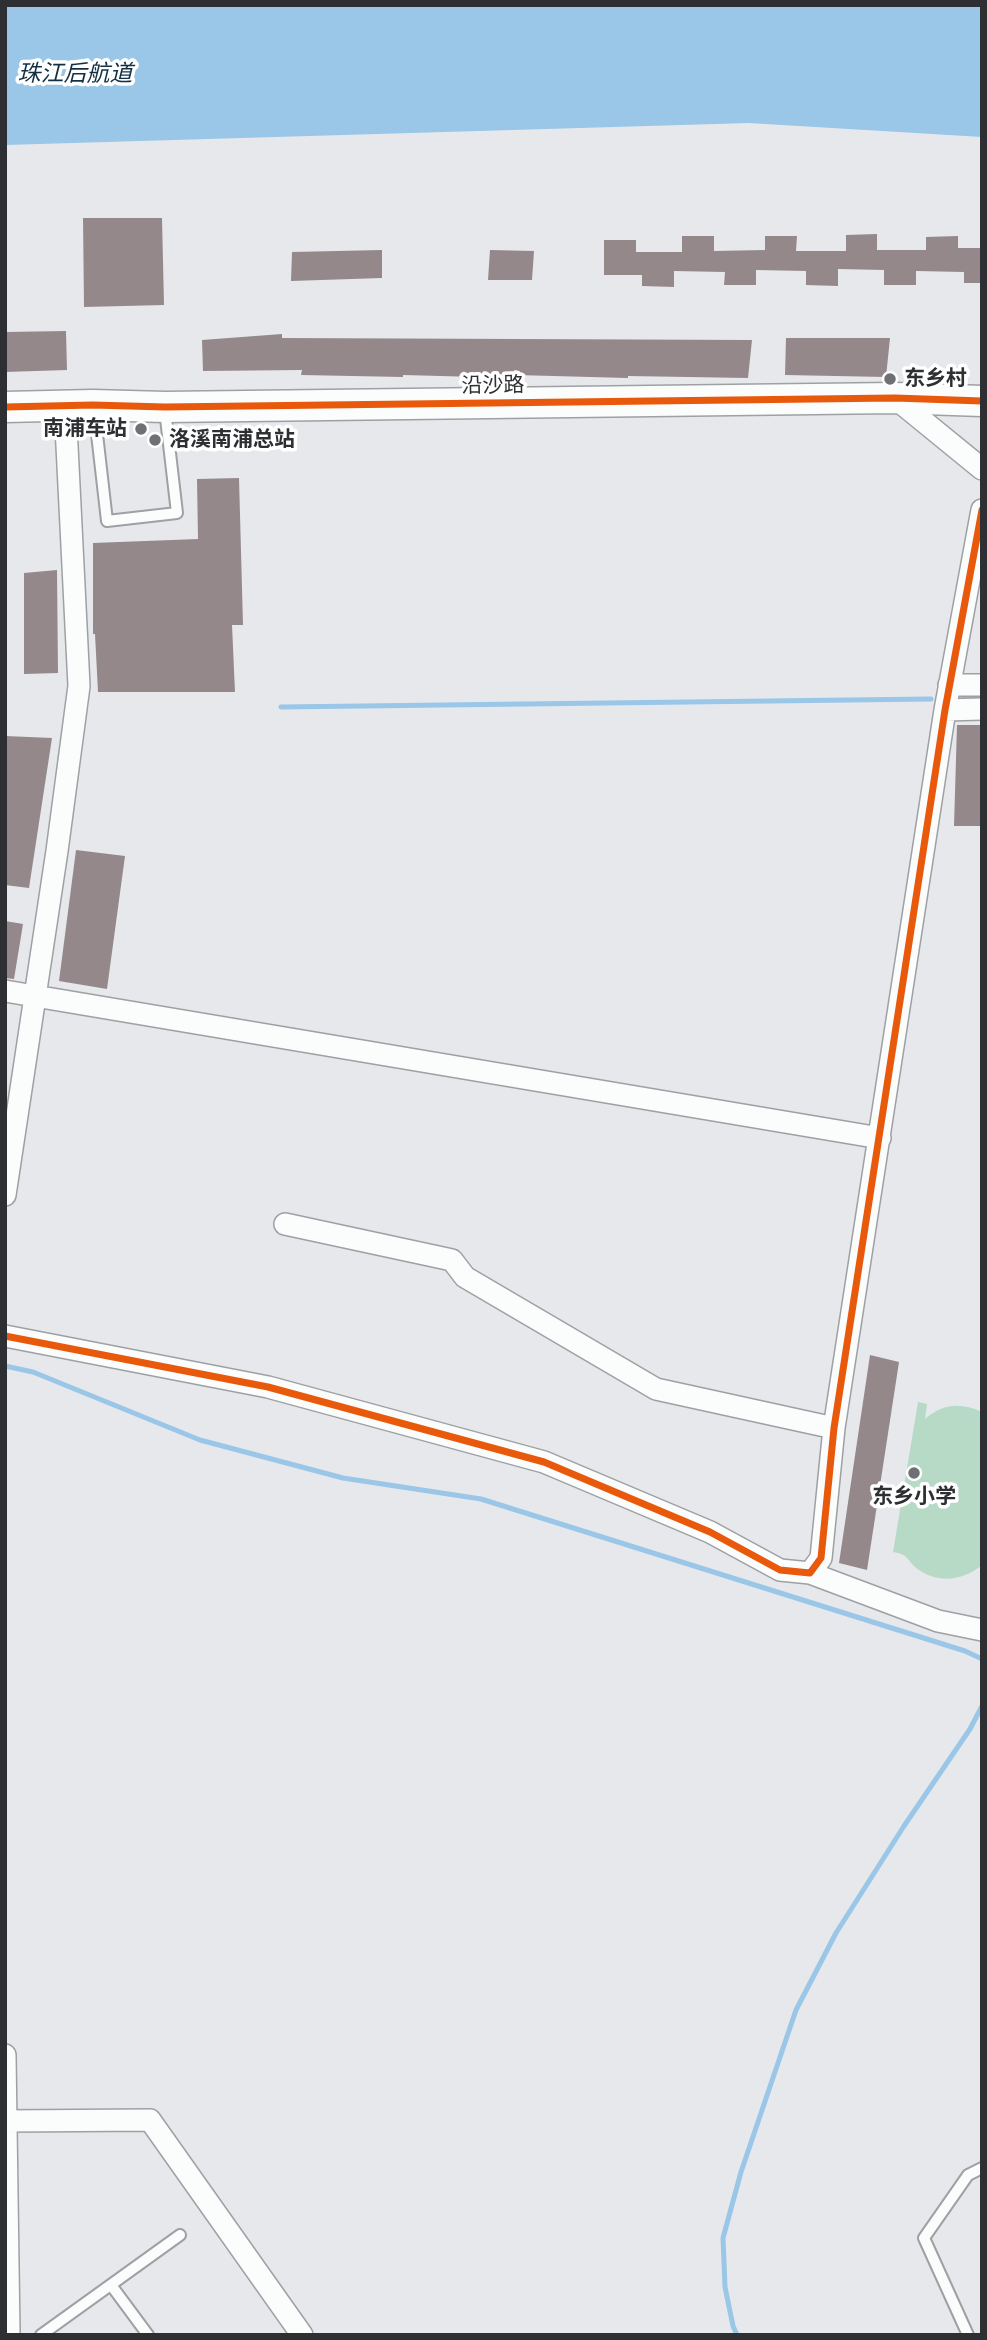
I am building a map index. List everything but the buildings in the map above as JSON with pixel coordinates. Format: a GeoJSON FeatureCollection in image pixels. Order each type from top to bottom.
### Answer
{"type":"FeatureCollection","features":[{"type":"Feature","properties":{"kind":"street","name":"沿沙路"},"geometry":{"type":"LineString","coordinates":[[5,407],[79,405],[165,408],[895,398],[982,401]]}},
{"type":"Feature","properties":{"kind":"street"},"geometry":{"type":"LineString","coordinates":[[895,398],[982,469]]}},
{"type":"Feature","properties":{"kind":"street"},"geometry":{"type":"LineString","coordinates":[[5,1195],[79,686],[79,405]]}},
{"type":"Feature","properties":{"kind":"street"},"geometry":{"type":"LineString","coordinates":[[810,1573],[821,1558],[834,1428],[949,685],[982,510]]}},
{"type":"Feature","properties":{"kind":"street"},"geometry":{"type":"LineString","coordinates":[[949,685],[982,685]]}},
{"type":"Feature","properties":{"kind":"street"},"geometry":{"type":"LineString","coordinates":[[945,710],[982,709]]}},
{"type":"Feature","properties":{"kind":"street"},"geometry":{"type":"LineString","coordinates":[[5,991],[880,1138]]}},
{"type":"Feature","properties":{"kind":"street"},"geometry":{"type":"LineString","coordinates":[[285,1224],[452,1260],[465,1277],[656,1389],[834,1428]]}},
{"type":"Feature","properties":{"kind":"street"},"geometry":{"type":"LineString","coordinates":[[5,1336],[268,1387],[544,1462],[710,1532],[780,1570],[810,1573],[938,1621],[982,1630]]}},
{"type":"Feature","properties":{"kind":"street"},"geometry":{"type":"LineString","coordinates":[[5,2055],[9,2335]]}},
{"type":"Feature","properties":{"kind":"street"},"geometry":{"type":"LineString","coordinates":[[7,2120],[150,2120],[302,2335]]}},
{"type":"Feature","properties":{"kind":"lane"},"geometry":{"type":"LineString","coordinates":[[79,405],[107,522],[177,513],[165,408]]}},
{"type":"Feature","properties":{"kind":"lane"},"geometry":{"type":"LineString","coordinates":[[968,2335],[924,2238],[968,2175],[982,2168]]}},
{"type":"Feature","properties":{"kind":"lane"},"geometry":{"type":"LineString","coordinates":[[41,2335],[180,2235]]}},
{"type":"Feature","properties":{"kind":"lane"},"geometry":{"type":"LineString","coordinates":[[111,2285],[148,2335]]}},
{"type":"Feature","properties":{"kind":"green space"},"geometry":{"type":"Polygon","coordinates":[[[918,1402],[927,1404],[925,1419],[938,1410],[952,1406],[982,1412],[982,1565],[960,1577],[934,1577],[915,1567],[906,1557],[893,1552],[918,1402]]]}},
{"type":"Feature","properties":{"kind":"water","name":"珠江后航道"},"geometry":{"type":"Polygon","coordinates":[[[5,5],[982,5],[982,137],[749,123],[5,145],[5,5]]]}},
{"type":"Feature","properties":{"kind":"waterway"},"geometry":{"type":"LineString","coordinates":[[963,698],[982,698]]}},
{"type":"Feature","properties":{"kind":"waterway"},"geometry":{"type":"LineString","coordinates":[[281,707],[931,699]]}},
{"type":"Feature","properties":{"kind":"waterway"},"geometry":{"type":"LineString","coordinates":[[5,1366],[33,1372],[200,1440],[343,1478],[481,1499],[965,1651],[982,1659]]}},
{"type":"Feature","properties":{"kind":"waterway"},"geometry":{"type":"LineString","coordinates":[[737,2335],[725,2287],[723,2238],[741,2172],[796,2010],[836,1933],[970,1729],[982,1706]]}},
{"type":"Feature","properties":{"kind":"cycle path"},"geometry":{"type":"LineString","coordinates":[[5,407],[895,398],[982,401]]}},
{"type":"Feature","properties":{"kind":"cycle path"},"geometry":{"type":"LineString","coordinates":[[5,1336],[268,1387],[544,1462],[710,1532],[780,1570],[810,1573],[821,1558],[834,1428],[945,710],[982,510]]}},
{"type":"Feature","properties":{"kind":"place","name":"东乡村"},"geometry":{"type":"Point","coordinates":[890,379]}},
{"type":"Feature","properties":{"kind":"place","name":"南浦车站"},"geometry":{"type":"Point","coordinates":[141,429]}},
{"type":"Feature","properties":{"kind":"place","name":"洛溪南浦总站"},"geometry":{"type":"Point","coordinates":[155,440]}},
{"type":"Feature","properties":{"kind":"place","name":"东乡小学"},"geometry":{"type":"Point","coordinates":[914,1473]}}]}
